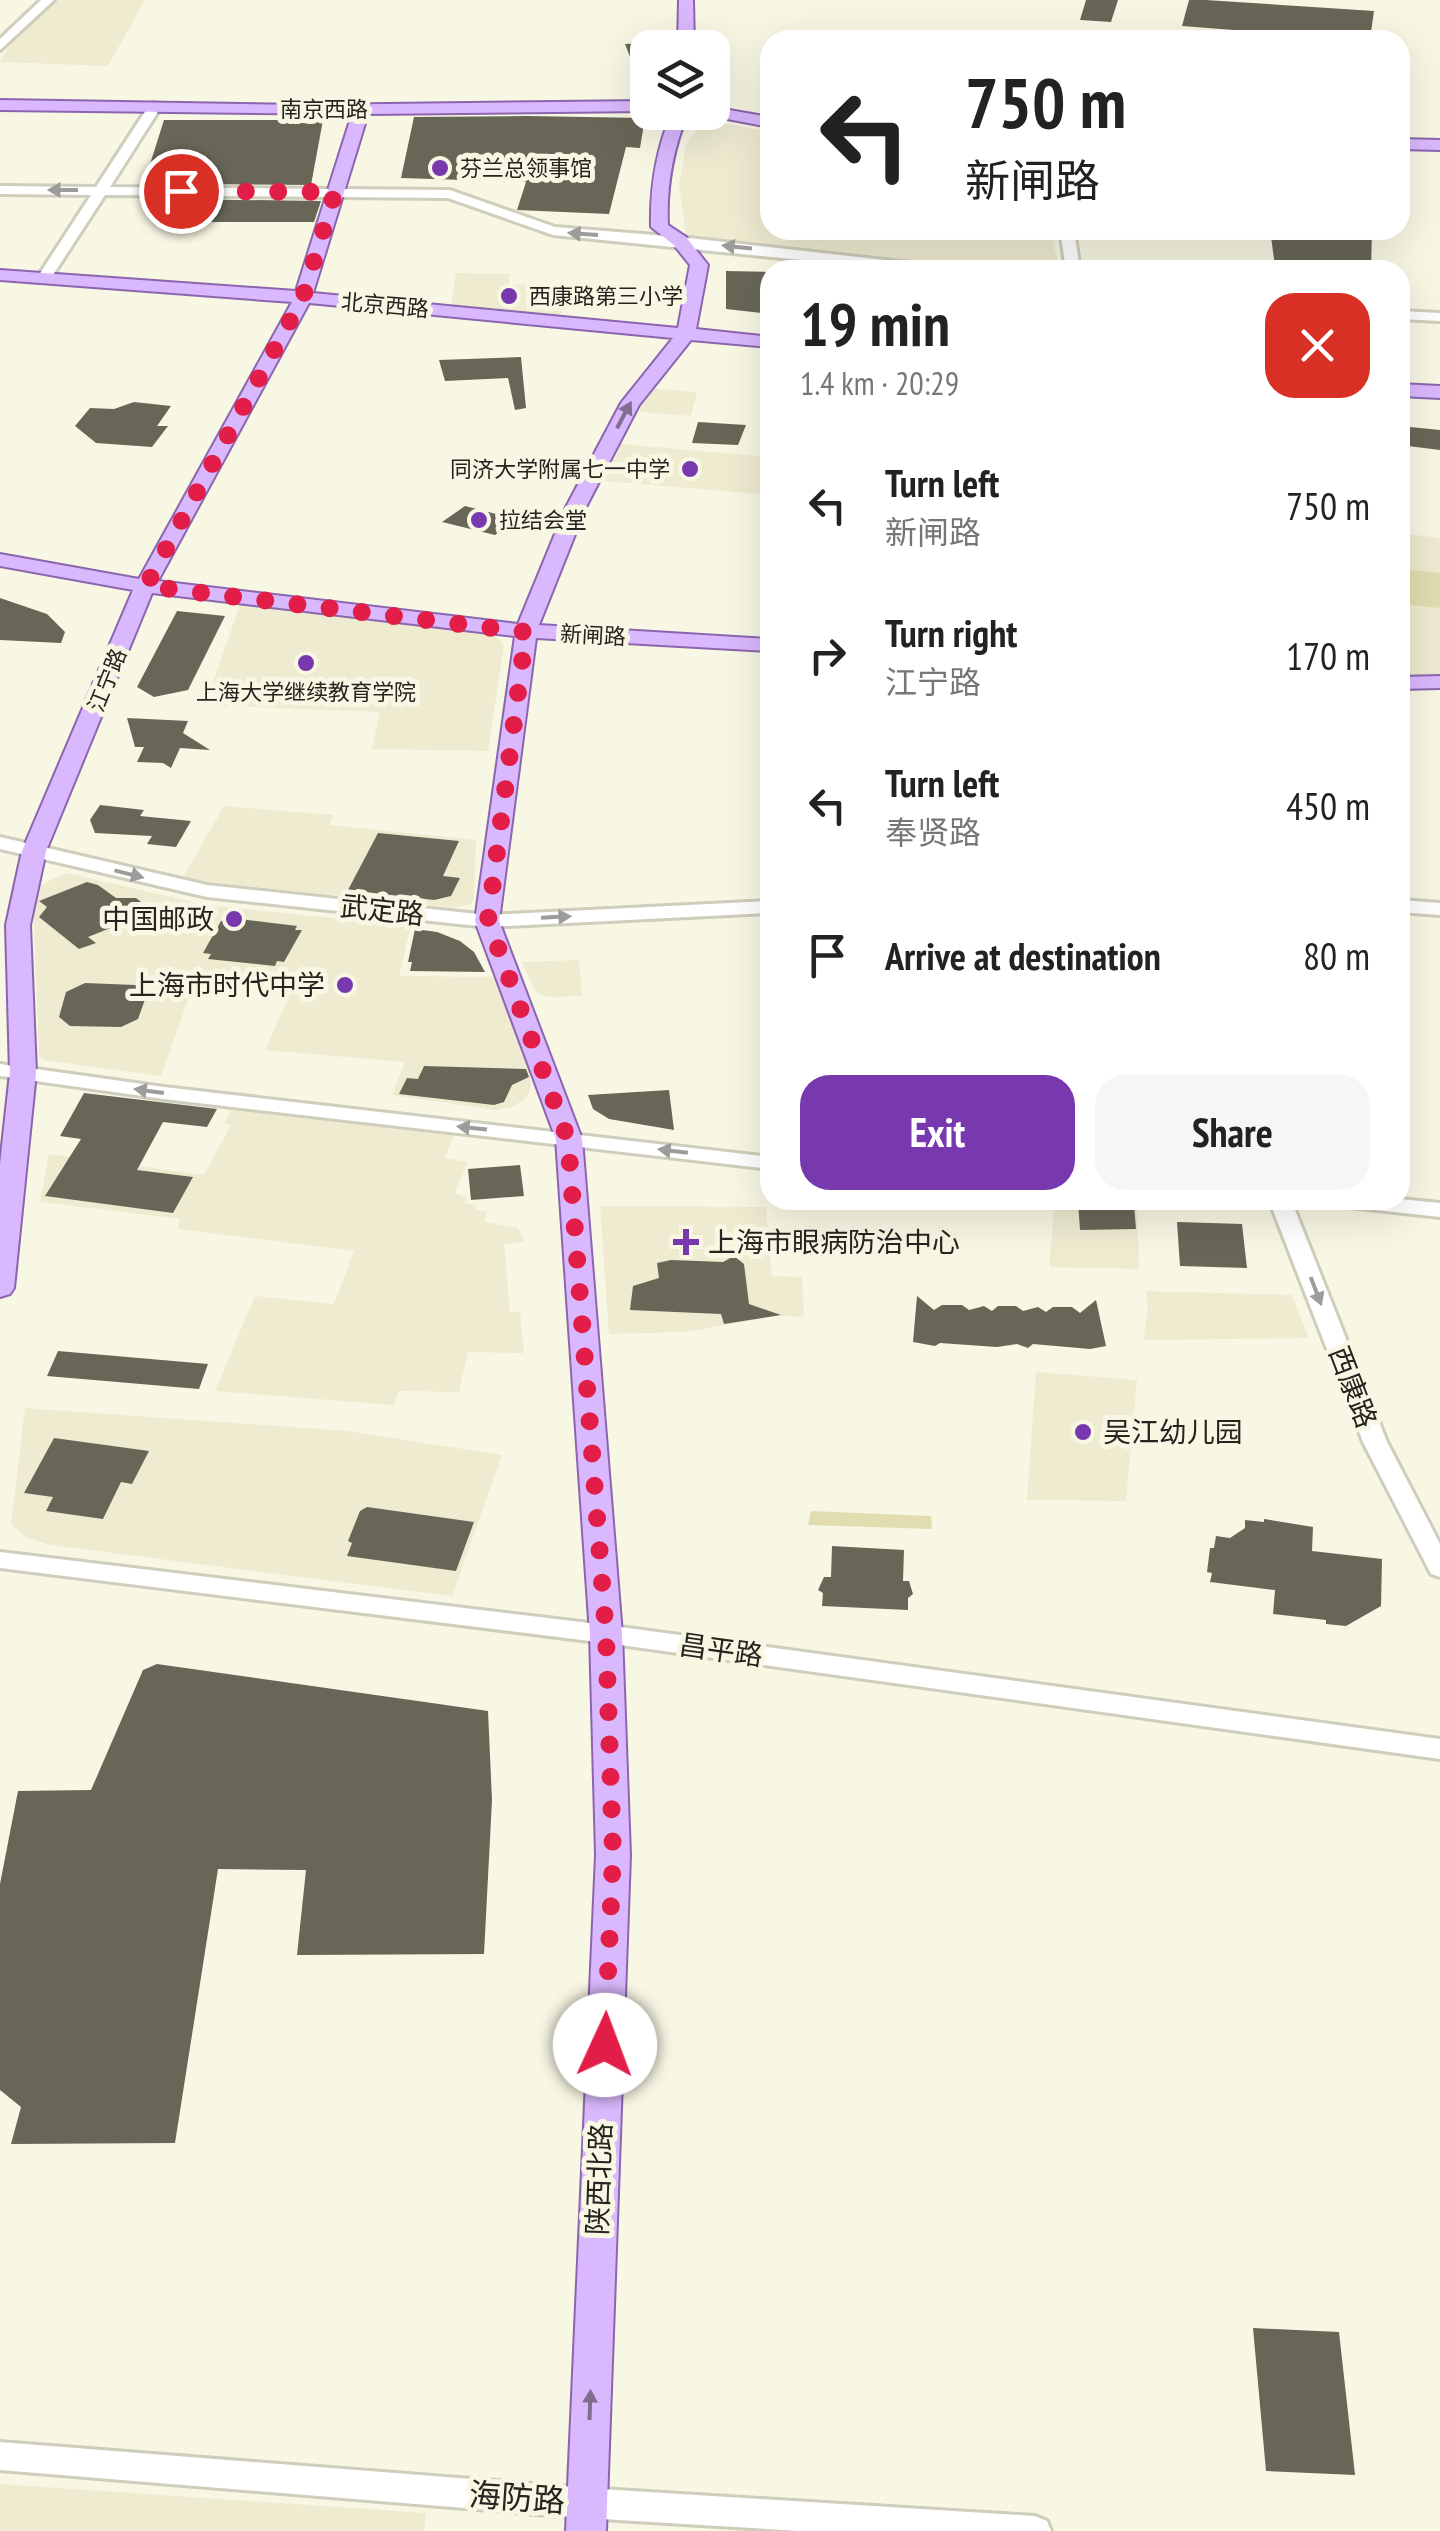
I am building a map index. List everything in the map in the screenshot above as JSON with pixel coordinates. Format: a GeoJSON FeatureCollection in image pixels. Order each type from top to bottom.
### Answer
{"type":"FeatureCollection","features":[{"type":"Feature","properties":{"kind":"main road"},"geometry":{"type":"LineString","coordinates":[[686,0],[686,30]]}},
{"type":"Feature","properties":{"kind":"main road","name":"南京西路"},"geometry":{"type":"LineString","coordinates":[[0,105],[361,110],[630,106]]}},
{"type":"Feature","properties":{"kind":"main road","name":"江宁路"},"geometry":{"type":"LineString","coordinates":[[0,1288],[18,925],[34,851],[146,586],[303,297],[361,110]]}},
{"type":"Feature","properties":{"kind":"main road"},"geometry":{"type":"LineString","coordinates":[[730,115],[760,120]]}},
{"type":"Feature","properties":{"kind":"main road","name":"陕西北路"},"geometry":{"type":"LineString","coordinates":[[586,2517],[613,1855],[606,1634],[568,1140],[488,920],[526,632],[576,507],[630,403],[686,334],[699,265],[680,241],[660,226],[658,186],[672,130]]}},
{"type":"Feature","properties":{"kind":"main road"},"geometry":{"type":"LineString","coordinates":[[1410,144],[1440,145]]}},
{"type":"Feature","properties":{"kind":"main road","name":"北京西路"},"geometry":{"type":"LineString","coordinates":[[0,275],[303,297],[760,341]]}},
{"type":"Feature","properties":{"kind":"main road"},"geometry":{"type":"LineString","coordinates":[[1410,390],[1440,392]]}},
{"type":"Feature","properties":{"kind":"main road","name":"新闸路"},"geometry":{"type":"LineString","coordinates":[[0,560],[146,586],[526,632],[760,645]]}},
{"type":"Feature","properties":{"kind":"main road"},"geometry":{"type":"LineString","coordinates":[[1410,683],[1440,682]]}},
{"type":"Feature","properties":{"kind":"street"},"geometry":{"type":"LineString","coordinates":[[0,46],[48,0]]}},
{"type":"Feature","properties":{"kind":"street"},"geometry":{"type":"LineString","coordinates":[[44,278],[155,107]]}},
{"type":"Feature","properties":{"kind":"street"},"geometry":{"type":"LineString","coordinates":[[0,190],[450,194],[553,232],[849,260]]}},
{"type":"Feature","properties":{"kind":"street"},"geometry":{"type":"LineString","coordinates":[[1410,316],[1440,317]]}},
{"type":"Feature","properties":{"kind":"street","name":"武定路"},"geometry":{"type":"LineString","coordinates":[[0,844],[207,892],[488,920],[760,907]]}},
{"type":"Feature","properties":{"kind":"street"},"geometry":{"type":"LineString","coordinates":[[1410,906],[1440,908]]}},
{"type":"Feature","properties":{"kind":"street"},"geometry":{"type":"LineString","coordinates":[[12,1072],[760,1161]]}},
{"type":"Feature","properties":{"kind":"street"},"geometry":{"type":"LineString","coordinates":[[1410,1207],[1440,1210]]}},
{"type":"Feature","properties":{"kind":"street","name":"西康路"},"geometry":{"type":"LineString","coordinates":[[1284,1210],[1375,1442],[1440,1568]]}},
{"type":"Feature","properties":{"kind":"street","name":"昌平路"},"geometry":{"type":"LineString","coordinates":[[0,1560],[606,1634],[1440,1749]]}},
{"type":"Feature","properties":{"kind":"street","name":"海防路"},"geometry":{"type":"LineString","coordinates":[[0,2456],[586,2517],[1035,2531]]}},
{"type":"Feature","properties":{"kind":"shaded area"},"geometry":{"type":"Polygon","coordinates":[[[54,0],[145,0],[108,66],[0,62],[17,31],[54,0]]]}},
{"type":"Feature","properties":{"kind":"shaded area"},"geometry":{"type":"Polygon","coordinates":[[[730,125],[760,129],[760,240],[1052,240],[1058,260],[880,260],[697,240],[686,235],[679,186],[686,144],[698,130],[730,130],[730,125]]]}},
{"type":"Feature","properties":{"kind":"shaded area","name":"西康路第三小学"},"geometry":{"type":"Polygon","coordinates":[[[456,273],[510,274],[509,284],[569,286],[561,315],[451,306],[456,273]]]}},
{"type":"Feature","properties":{"kind":"shaded area"},"geometry":{"type":"Polygon","coordinates":[[[645,388],[697,392],[691,416],[640,412],[645,388]]]}},
{"type":"Feature","properties":{"kind":"shaded area","name":"同济大学附属七一中学"},"geometry":{"type":"Polygon","coordinates":[[[621,444],[760,456],[760,494],[605,481],[621,444]]]}},
{"type":"Feature","properties":{"kind":"shaded area"},"geometry":{"type":"Polygon","coordinates":[[[1410,534],[1440,538],[1440,675],[1410,676],[1410,534]]]}},
{"type":"Feature","properties":{"kind":"shaded area"},"geometry":{"type":"Polygon","coordinates":[[[1410,570],[1440,573],[1440,608],[1410,605],[1410,570]]]}},
{"type":"Feature","properties":{"kind":"shaded area"},"geometry":{"type":"Polygon","coordinates":[[[241,602],[480,630],[495,636],[504,645],[488,751],[372,749],[380,712],[205,705],[241,602]]]}},
{"type":"Feature","properties":{"kind":"shaded area"},"geometry":{"type":"Polygon","coordinates":[[[224,806],[333,815],[330,825],[476,840],[474,899],[471,904],[454,908],[182,879],[224,806]]]}},
{"type":"Feature","properties":{"kind":"shaded area"},"geometry":{"type":"Polygon","coordinates":[[[66,873],[206,905],[411,926],[399,976],[498,977],[528,1065],[531,1086],[527,1097],[511,1108],[496,1110],[392,1095],[405,1062],[265,1050],[290,994],[193,986],[161,1076],[44,1060],[39,1055],[33,909],[41,885],[66,873]]]}},
{"type":"Feature","properties":{"kind":"shaded area"},"geometry":{"type":"Polygon","coordinates":[[[579,960],[582,996],[549,997],[536,993],[522,962],[579,960]]]}},
{"type":"Feature","properties":{"kind":"shaded area"},"geometry":{"type":"Polygon","coordinates":[[[232,1108],[454,1135],[445,1158],[468,1162],[455,1193],[467,1198],[464,1203],[476,1205],[474,1209],[487,1212],[484,1222],[518,1228],[524,1242],[504,1244],[510,1312],[520,1312],[524,1353],[468,1352],[459,1392],[398,1391],[394,1405],[215,1391],[255,1296],[334,1304],[354,1251],[177,1229],[180,1219],[40,1202],[49,1154],[204,1175],[231,1125],[224,1123],[232,1108]]]}},
{"type":"Feature","properties":{"kind":"shaded area","name":"上海市眼病防治中心"},"geometry":{"type":"Polygon","coordinates":[[[600,1206],[760,1207],[766,1210],[772,1276],[802,1277],[804,1317],[777,1316],[685,1332],[609,1334],[600,1206]]]}},
{"type":"Feature","properties":{"kind":"shaded area"},"geometry":{"type":"Polygon","coordinates":[[[1054,1210],[1137,1210],[1139,1269],[1049,1267],[1054,1210]]]}},
{"type":"Feature","properties":{"kind":"shaded area"},"geometry":{"type":"Polygon","coordinates":[[[1146,1291],[1292,1295],[1309,1338],[1143,1340],[1148,1312],[1146,1291]]]}},
{"type":"Feature","properties":{"kind":"shaded area","name":"吴江幼儿园"},"geometry":{"type":"Polygon","coordinates":[[[1036,1372],[1137,1380],[1126,1501],[1027,1500],[1036,1372]]]}},
{"type":"Feature","properties":{"kind":"shaded area"},"geometry":{"type":"Polygon","coordinates":[[[25,1408],[347,1431],[502,1455],[452,1596],[50,1545],[25,1537],[11,1524],[25,1408]]]}},
{"type":"Feature","properties":{"kind":"shaded area"},"geometry":{"type":"Polygon","coordinates":[[[811,1511],[931,1516],[932,1529],[808,1525],[811,1511]]]}},
{"type":"Feature","properties":{"kind":"shaded area"},"geometry":{"type":"Polygon","coordinates":[[[0,2484],[426,2513],[424,2531],[0,2531],[0,2484]]]}},
{"type":"Feature","properties":{"kind":"building"},"geometry":{"type":"Polygon","coordinates":[[[1086,0],[1118,0],[1111,22],[1080,20],[1086,0]]]}},
{"type":"Feature","properties":{"kind":"building"},"geometry":{"type":"Polygon","coordinates":[[[1189,0],[1374,11],[1371,30],[1182,26],[1189,0]]]}},
{"type":"Feature","properties":{"kind":"building"},"geometry":{"type":"Polygon","coordinates":[[[414,117],[630,118],[630,130],[643,130],[640,148],[626,147],[609,214],[517,210],[526,182],[401,178],[414,117]]]}},
{"type":"Feature","properties":{"kind":"building"},"geometry":{"type":"Polygon","coordinates":[[[164,120],[323,120],[311,185],[173,184],[174,179],[145,180],[164,120]]]}},
{"type":"Feature","properties":{"kind":"building"},"geometry":{"type":"Polygon","coordinates":[[[171,199],[321,201],[314,222],[167,222],[171,199]]]}},
{"type":"Feature","properties":{"kind":"building"},"geometry":{"type":"Polygon","coordinates":[[[1271,240],[1372,240],[1371,260],[1274,260],[1271,240]]]}},
{"type":"Feature","properties":{"kind":"building"},"geometry":{"type":"Polygon","coordinates":[[[726,271],[760,272],[760,313],[726,309],[726,271]]]}},
{"type":"Feature","properties":{"kind":"building"},"geometry":{"type":"Polygon","coordinates":[[[521,357],[526,408],[515,410],[508,378],[445,381],[439,360],[521,357]]]}},
{"type":"Feature","properties":{"kind":"building"},"geometry":{"type":"Polygon","coordinates":[[[134,402],[171,406],[157,426],[168,426],[152,447],[96,443],[75,426],[90,408],[114,409],[134,402]]]}},
{"type":"Feature","properties":{"kind":"building"},"geometry":{"type":"Polygon","coordinates":[[[698,422],[746,425],[738,445],[692,443],[698,422]]]}},
{"type":"Feature","properties":{"kind":"building"},"geometry":{"type":"Polygon","coordinates":[[[1410,427],[1440,430],[1440,450],[1410,446],[1410,427]]]}},
{"type":"Feature","properties":{"kind":"building","name":"拉结会堂"},"geometry":{"type":"Polygon","coordinates":[[[465,506],[516,519],[495,535],[442,522],[465,506]]]}},
{"type":"Feature","properties":{"kind":"building"},"geometry":{"type":"Polygon","coordinates":[[[0,598],[47,614],[65,632],[61,643],[0,640],[0,598]]]}},
{"type":"Feature","properties":{"kind":"building"},"geometry":{"type":"Polygon","coordinates":[[[177,611],[225,616],[188,690],[154,697],[137,687],[177,611]]]}},
{"type":"Feature","properties":{"kind":"building"},"geometry":{"type":"Polygon","coordinates":[[[127,718],[188,721],[183,733],[210,750],[180,748],[171,768],[163,763],[137,762],[144,747],[135,747],[127,718]]]}},
{"type":"Feature","properties":{"kind":"building"},"geometry":{"type":"Polygon","coordinates":[[[100,805],[144,810],[140,816],[191,821],[176,847],[147,844],[152,836],[95,833],[90,820],[100,805]]]}},
{"type":"Feature","properties":{"kind":"building"},"geometry":{"type":"Polygon","coordinates":[[[378,833],[459,841],[443,876],[460,878],[451,896],[434,900],[348,890],[378,833]]]}},
{"type":"Feature","properties":{"kind":"building"},"geometry":{"type":"Polygon","coordinates":[[[87,882],[116,898],[136,898],[153,911],[88,937],[96,943],[79,949],[39,917],[47,907],[39,901],[87,882]]]}},
{"type":"Feature","properties":{"kind":"building"},"geometry":{"type":"Polygon","coordinates":[[[230,918],[297,926],[295,930],[302,930],[284,962],[277,961],[275,966],[208,959],[211,954],[203,953],[221,921],[230,918]]]}},
{"type":"Feature","properties":{"kind":"building"},"geometry":{"type":"Polygon","coordinates":[[[415,929],[460,941],[474,952],[485,972],[410,971],[412,962],[408,962],[415,929]]]}},
{"type":"Feature","properties":{"kind":"building"},"geometry":{"type":"Polygon","coordinates":[[[85,983],[135,985],[147,994],[138,1019],[121,1027],[70,1026],[59,1017],[66,992],[85,983]]]}},
{"type":"Feature","properties":{"kind":"building"},"geometry":{"type":"Polygon","coordinates":[[[424,1066],[526,1069],[529,1077],[512,1085],[504,1102],[494,1105],[399,1094],[407,1078],[418,1079],[424,1066]]]}},
{"type":"Feature","properties":{"kind":"building"},"geometry":{"type":"Polygon","coordinates":[[[669,1090],[674,1130],[609,1119],[593,1109],[588,1095],[669,1090]]]}},
{"type":"Feature","properties":{"kind":"building"},"geometry":{"type":"Polygon","coordinates":[[[84,1093],[217,1109],[207,1127],[163,1122],[137,1170],[193,1177],[173,1213],[45,1196],[81,1139],[60,1136],[84,1093]]]}},
{"type":"Feature","properties":{"kind":"building"},"geometry":{"type":"Polygon","coordinates":[[[520,1165],[524,1196],[471,1200],[468,1169],[520,1165]]]}},
{"type":"Feature","properties":{"kind":"building"},"geometry":{"type":"Polygon","coordinates":[[[1079,1210],[1134,1210],[1136,1229],[1080,1230],[1079,1210]]]}},
{"type":"Feature","properties":{"kind":"building"},"geometry":{"type":"Polygon","coordinates":[[[1177,1222],[1242,1224],[1247,1268],[1180,1266],[1177,1222]]]}},
{"type":"Feature","properties":{"kind":"building"},"geometry":{"type":"Polygon","coordinates":[[[734,1256],[744,1264],[749,1304],[781,1315],[724,1324],[721,1314],[630,1310],[633,1286],[659,1278],[657,1263],[723,1262],[734,1256]]]}},
{"type":"Feature","properties":{"kind":"building"},"geometry":{"type":"Polygon","coordinates":[[[917,1296],[934,1310],[942,1305],[962,1305],[969,1310],[984,1306],[992,1311],[998,1306],[1016,1306],[1023,1311],[1038,1307],[1046,1312],[1053,1307],[1072,1307],[1080,1313],[1096,1300],[1106,1346],[1090,1349],[1033,1344],[1028,1348],[1017,1344],[935,1346],[913,1342],[917,1296]]]}},
{"type":"Feature","properties":{"kind":"building"},"geometry":{"type":"Polygon","coordinates":[[[58,1351],[208,1364],[199,1389],[47,1376],[58,1351]]]}},
{"type":"Feature","properties":{"kind":"building"},"geometry":{"type":"Polygon","coordinates":[[[54,1438],[149,1451],[132,1484],[121,1482],[103,1519],[46,1511],[53,1497],[24,1493],[54,1438]]]}},
{"type":"Feature","properties":{"kind":"building"},"geometry":{"type":"Polygon","coordinates":[[[367,1507],[474,1522],[456,1571],[347,1556],[352,1543],[348,1541],[360,1511],[367,1507]]]}},
{"type":"Feature","properties":{"kind":"building"},"geometry":{"type":"Polygon","coordinates":[[[1245,1520],[1313,1527],[1312,1551],[1382,1559],[1381,1606],[1346,1626],[1326,1624],[1326,1620],[1273,1614],[1275,1590],[1210,1582],[1210,1548],[1214,1548],[1216,1536],[1230,1538],[1245,1528],[1245,1520]]]}},
{"type":"Feature","properties":{"kind":"building"},"geometry":{"type":"Polygon","coordinates":[[[832,1546],[904,1550],[903,1581],[909,1581],[913,1594],[908,1598],[908,1610],[822,1606],[823,1593],[818,1590],[824,1577],[831,1577],[832,1546]]]}},
{"type":"Feature","properties":{"kind":"building"},"geometry":{"type":"Polygon","coordinates":[[[157,1664],[488,1711],[492,1800],[484,1954],[297,1955],[306,1870],[218,1869],[175,2143],[11,2144],[21,2107],[0,2090],[0,1884],[18,1791],[91,1790],[143,1670],[157,1664]]]}},
{"type":"Feature","properties":{"kind":"building"},"geometry":{"type":"Polygon","coordinates":[[[1253,2328],[1339,2332],[1355,2475],[1266,2471],[1253,2328]]]}},
{"type":"Feature","properties":{"kind":"place","name":"芬兰总领事馆"},"geometry":{"type":"Point","coordinates":[440,168]}},
{"type":"Feature","properties":{"kind":"place","name":"西康路第三小学"},"geometry":{"type":"Point","coordinates":[509,296]}},
{"type":"Feature","properties":{"kind":"place","name":"同济大学附属七一中学"},"geometry":{"type":"Point","coordinates":[690,469]}},
{"type":"Feature","properties":{"kind":"place","name":"拉结会堂"},"geometry":{"type":"Point","coordinates":[479,520]}},
{"type":"Feature","properties":{"kind":"place","name":"上海大学继续教育学院"},"geometry":{"type":"Point","coordinates":[306,663]}},
{"type":"Feature","properties":{"kind":"place","name":"中国邮政"},"geometry":{"type":"Point","coordinates":[234,919]}},
{"type":"Feature","properties":{"kind":"place","name":"上海市时代中学"},"geometry":{"type":"Point","coordinates":[345,985]}},
{"type":"Feature","properties":{"kind":"place","name":"上海市眼病防治中心"},"geometry":{"type":"Point","coordinates":[686,1242]}},
{"type":"Feature","properties":{"kind":"place","name":"吴江幼儿园"},"geometry":{"type":"Point","coordinates":[1083,1432]}},
{"type":"Feature","properties":{"kind":"route"},"geometry":{"type":"LineString","coordinates":[[181,191],[335,192],[303,297],[146,586],[526,632],[488,920],[568,1140],[606,1634],[613,1855],[605,2045]]}}]}
